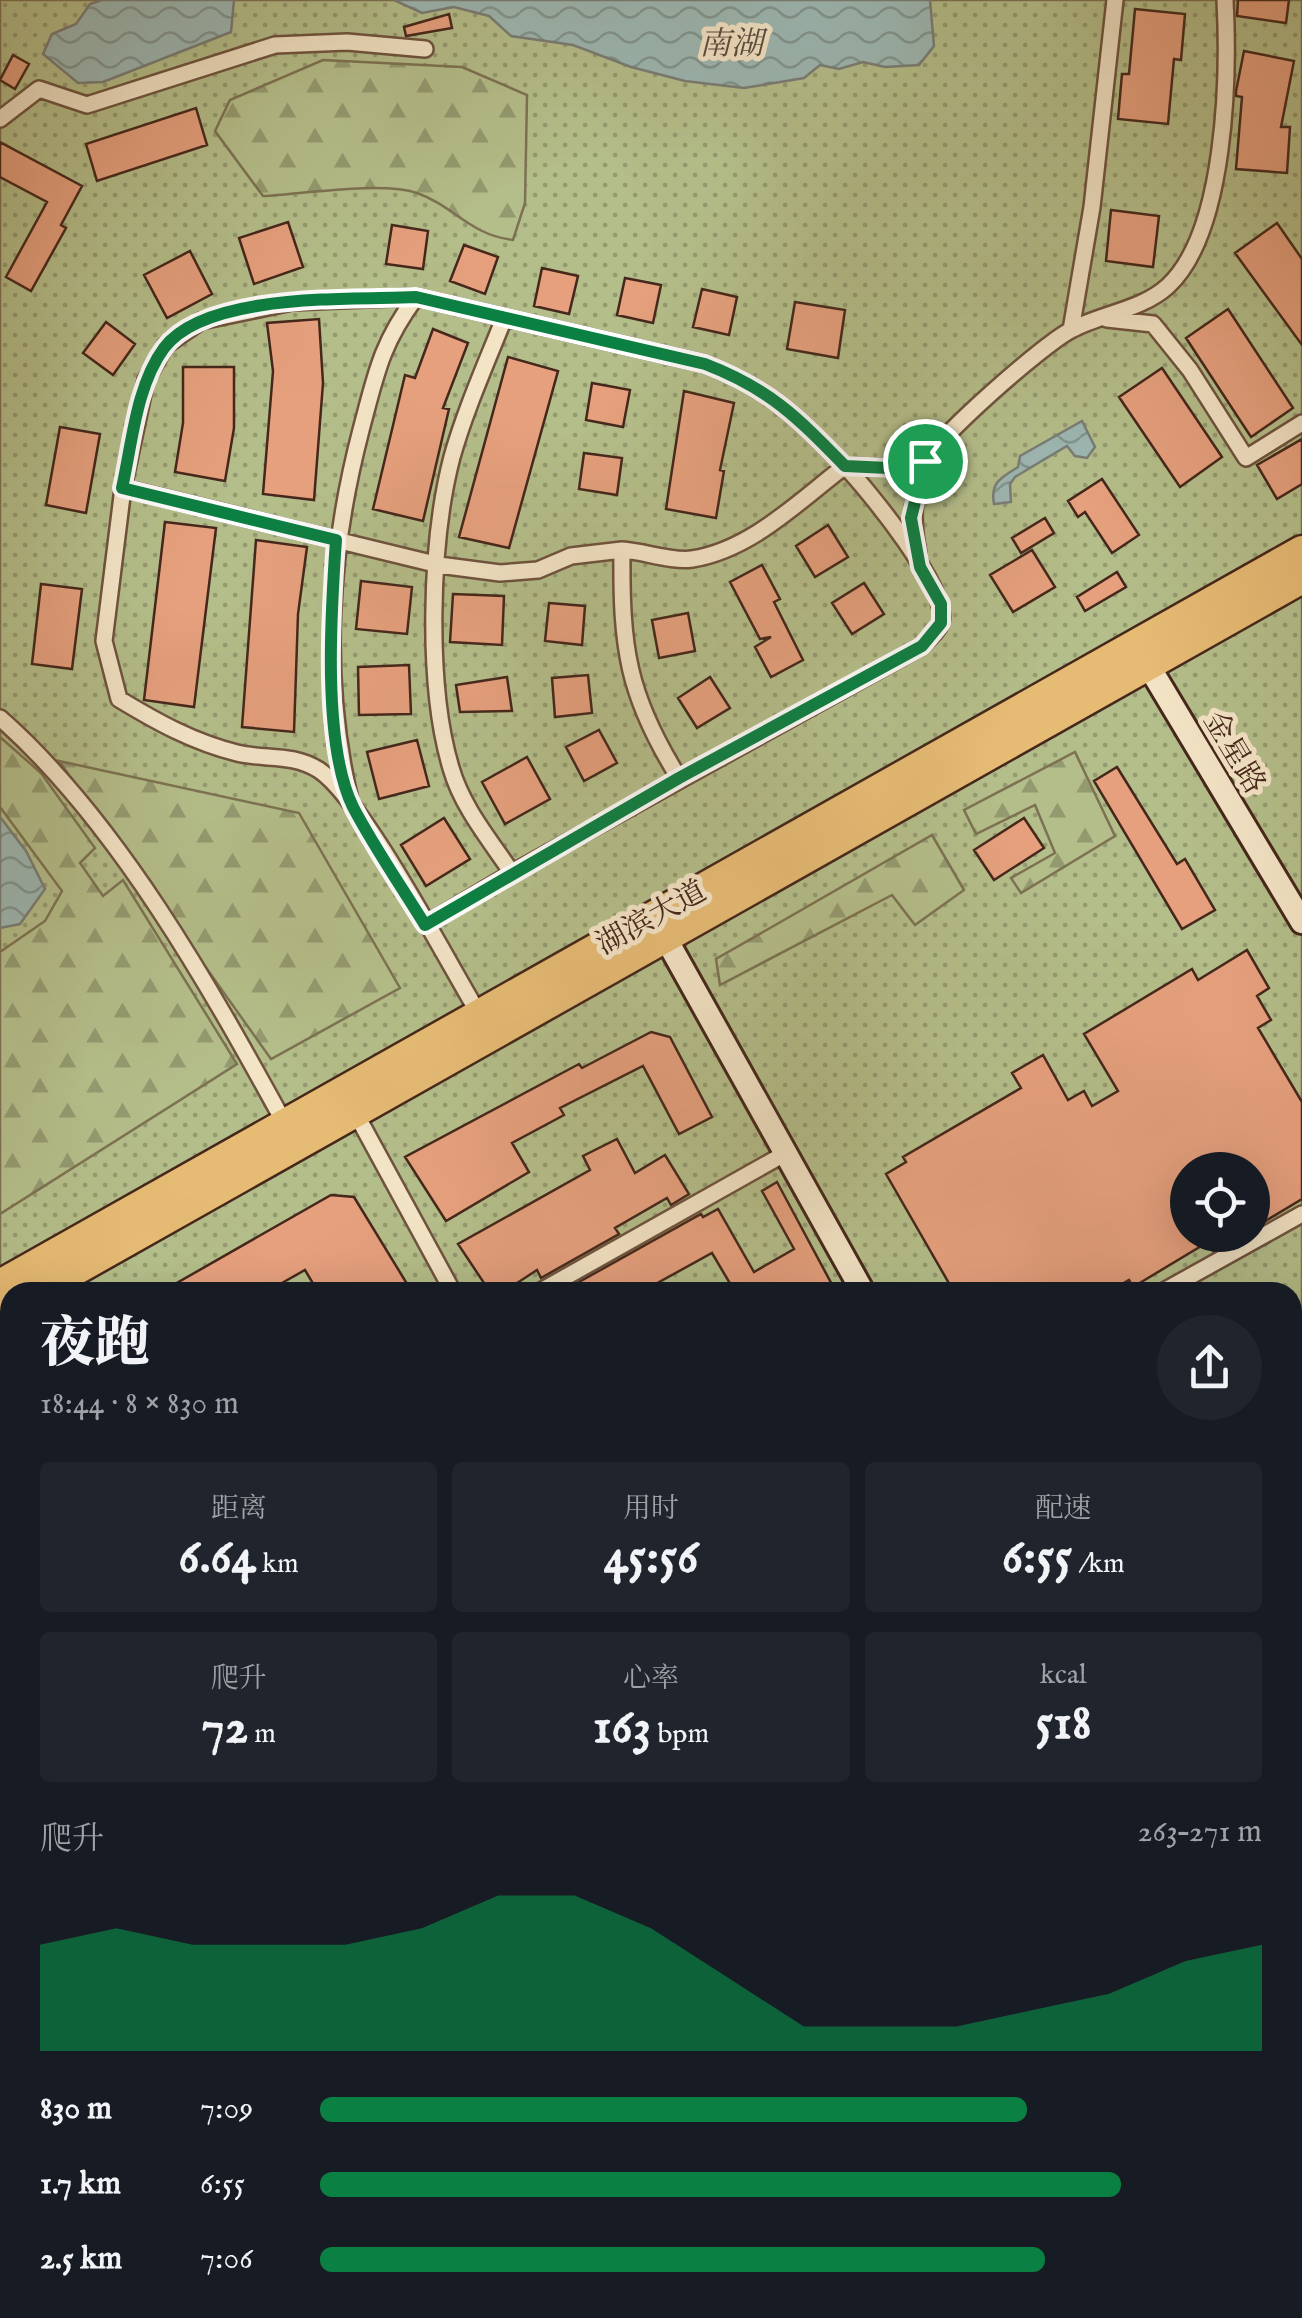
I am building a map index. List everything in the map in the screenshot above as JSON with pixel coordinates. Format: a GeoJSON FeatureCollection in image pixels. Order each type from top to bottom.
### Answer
{"type":"FeatureCollection","features":[{"type":"Feature","properties":{"kind":"highway","name":"湖滨大道"},"geometry":{"type":"LineString","coordinates":[[4,1282],[1302,550]]}},
{"type":"Feature","properties":{"kind":"highway","name":"湖滨大道"},"geometry":{"type":"LineString","coordinates":[[54,1282],[1302,578]]}},
{"type":"Feature","properties":{"kind":"street"},"geometry":{"type":"LineString","coordinates":[[1071,330],[1092,207],[1115,0]]}},
{"type":"Feature","properties":{"kind":"street"},"geometry":{"type":"LineString","coordinates":[[920,567],[911,518],[925,461],[955,428],[1071,330],[1107,318],[1168,286],[1204,232],[1218,156],[1225,0]]}},
{"type":"Feature","properties":{"kind":"street"},"geometry":{"type":"LineString","coordinates":[[0,119],[39,89],[87,104],[276,45],[347,42],[425,49]]}},
{"type":"Feature","properties":{"kind":"street"},"geometry":{"type":"LineString","coordinates":[[351,804],[338,749],[332,674],[336,540],[373,379],[388,336],[416,297]]}},
{"type":"Feature","properties":{"kind":"street"},"geometry":{"type":"LineString","coordinates":[[425,925],[679,778],[922,646],[941,623],[941,604],[878,502],[845,466],[780,402],[750,382],[705,364],[416,297],[292,302],[201,321],[165,346],[146,380],[122,488],[104,641],[118,699],[177,734],[241,754],[287,756],[320,771],[351,804],[479,1014]]}},
{"type":"Feature","properties":{"kind":"street"},"geometry":{"type":"LineString","coordinates":[[1107,318],[1153,324],[1190,370],[1246,458],[1302,423]]}},
{"type":"Feature","properties":{"kind":"street"},"geometry":{"type":"LineString","coordinates":[[503,322],[453,455],[433,648],[451,770],[470,812],[512,873]]}},
{"type":"Feature","properties":{"kind":"street"},"geometry":{"type":"LineString","coordinates":[[122,488],[439,565],[500,573],[538,570],[571,556],[622,550],[687,560],[723,552],[754,535],[845,466],[888,468],[925,461]]}},
{"type":"Feature","properties":{"kind":"street"},"geometry":{"type":"LineString","coordinates":[[622,550],[622,612],[636,700],[679,778]]}},
{"type":"Feature","properties":{"kind":"street","name":"金星路"},"geometry":{"type":"LineString","coordinates":[[1148,664],[1302,922]]}},
{"type":"Feature","properties":{"kind":"street"},"geometry":{"type":"LineString","coordinates":[[0,718],[40,754],[152,904],[233,1030],[284,1124]]}},
{"type":"Feature","properties":{"kind":"street"},"geometry":{"type":"LineString","coordinates":[[665,937],[786,1152],[852,1282]]}},
{"type":"Feature","properties":{"kind":"street"},"geometry":{"type":"LineString","coordinates":[[355,1112],[448,1282]]}},
{"type":"Feature","properties":{"kind":"street"},"geometry":{"type":"LineString","coordinates":[[556,1282],[786,1152]]}},
{"type":"Feature","properties":{"kind":"street"},"geometry":{"type":"LineString","coordinates":[[1180,1282],[1302,1214]]}},
{"type":"Feature","properties":{"kind":"green space"},"geometry":{"type":"Polygon","coordinates":[[[0,0],[1302,0],[1302,1282],[0,1282],[0,0]]]}},
{"type":"Feature","properties":{"kind":"green space"},"geometry":{"type":"Polygon","coordinates":[[[323,60],[462,67],[527,95],[525,203],[513,240],[485,232],[430,199],[402,190],[363,188],[263,196],[215,131],[230,100],[323,60]]]}},
{"type":"Feature","properties":{"kind":"green space"},"geometry":{"type":"Polygon","coordinates":[[[0,737],[41,773],[95,848],[80,863],[103,896],[123,880],[237,1064],[0,1214],[0,952],[45,921],[62,891],[0,807],[0,737]]]}},
{"type":"Feature","properties":{"kind":"green space"},"geometry":{"type":"Polygon","coordinates":[[[1075,752],[1115,836],[1021,893],[1011,878],[1055,853],[1035,805],[976,834],[964,810],[1075,752]]]}},
{"type":"Feature","properties":{"kind":"green space"},"geometry":{"type":"Polygon","coordinates":[[[59,761],[299,813],[400,988],[271,1059],[59,761]]]}},
{"type":"Feature","properties":{"kind":"green space"},"geometry":{"type":"Polygon","coordinates":[[[932,835],[964,890],[915,925],[892,895],[720,985],[716,959],[932,835]]]}},
{"type":"Feature","properties":{"kind":"water"},"geometry":{"type":"Polygon","coordinates":[[[102,0],[234,0],[231,32],[103,82],[78,83],[43,54],[52,34],[76,24],[90,4],[102,0]]]}},
{"type":"Feature","properties":{"kind":"water","name":"南湖"},"geometry":{"type":"Polygon","coordinates":[[[394,0],[930,0],[934,46],[919,65],[885,67],[863,62],[839,69],[820,65],[804,78],[744,88],[685,81],[631,67],[573,45],[511,36],[489,16],[454,7],[422,13],[394,0]]]}},
{"type":"Feature","properties":{"kind":"water"},"geometry":{"type":"Polygon","coordinates":[[[1082,421],[1095,447],[1087,458],[1075,456],[1067,446],[1015,477],[1010,484],[1011,502],[994,504],[995,486],[1018,467],[1020,456],[1082,421]]]}},
{"type":"Feature","properties":{"kind":"water"},"geometry":{"type":"Polygon","coordinates":[[[0,817],[26,851],[45,889],[20,924],[0,928],[0,817]]]}},
{"type":"Feature","properties":{"kind":"building"},"geometry":{"type":"Polygon","coordinates":[[[1238,0],[1289,0],[1286,23],[1237,16],[1238,0]]]}},
{"type":"Feature","properties":{"kind":"building"},"geometry":{"type":"Polygon","coordinates":[[[1135,9],[1185,14],[1181,60],[1174,59],[1168,124],[1118,119],[1122,74],[1129,74],[1135,9]]]}},
{"type":"Feature","properties":{"kind":"building"},"geometry":{"type":"Polygon","coordinates":[[[449,14],[452,28],[406,36],[404,27],[449,14]]]}},
{"type":"Feature","properties":{"kind":"building"},"geometry":{"type":"Polygon","coordinates":[[[1244,51],[1294,61],[1281,127],[1290,127],[1287,173],[1236,169],[1242,97],[1236,96],[1236,91],[1244,51]]]}},
{"type":"Feature","properties":{"kind":"building"},"geometry":{"type":"Polygon","coordinates":[[[13,55],[29,64],[15,89],[0,80],[13,55]]]}},
{"type":"Feature","properties":{"kind":"building"},"geometry":{"type":"Polygon","coordinates":[[[196,108],[207,145],[97,181],[86,144],[196,108]]]}},
{"type":"Feature","properties":{"kind":"building"},"geometry":{"type":"Polygon","coordinates":[[[0,142],[82,186],[61,225],[66,228],[31,291],[6,277],[47,202],[0,177],[0,142]]]}},
{"type":"Feature","properties":{"kind":"building"},"geometry":{"type":"Polygon","coordinates":[[[1111,210],[1159,216],[1153,267],[1106,261],[1111,210]]]}},
{"type":"Feature","properties":{"kind":"building"},"geometry":{"type":"Polygon","coordinates":[[[288,222],[303,267],[254,284],[239,238],[288,222]]]}},
{"type":"Feature","properties":{"kind":"building"},"geometry":{"type":"Polygon","coordinates":[[[1277,223],[1302,259],[1302,345],[1235,253],[1277,223]]]}},
{"type":"Feature","properties":{"kind":"building"},"geometry":{"type":"Polygon","coordinates":[[[392,225],[428,231],[423,269],[386,264],[392,225]]]}},
{"type":"Feature","properties":{"kind":"building"},"geometry":{"type":"Polygon","coordinates":[[[464,245],[498,257],[485,294],[450,281],[464,245]]]}},
{"type":"Feature","properties":{"kind":"building"},"geometry":{"type":"Polygon","coordinates":[[[190,251],[212,294],[167,318],[144,275],[190,251]]]}},
{"type":"Feature","properties":{"kind":"building"},"geometry":{"type":"Polygon","coordinates":[[[542,268],[578,276],[569,314],[534,306],[542,268]]]}},
{"type":"Feature","properties":{"kind":"building"},"geometry":{"type":"Polygon","coordinates":[[[625,278],[661,285],[653,323],[617,315],[625,278]]]}},
{"type":"Feature","properties":{"kind":"building"},"geometry":{"type":"Polygon","coordinates":[[[702,289],[737,297],[729,335],[693,327],[702,289]]]}},
{"type":"Feature","properties":{"kind":"building"},"geometry":{"type":"Polygon","coordinates":[[[795,302],[845,310],[838,358],[787,349],[795,302]]]}},
{"type":"Feature","properties":{"kind":"building"},"geometry":{"type":"Polygon","coordinates":[[[1228,309],[1293,408],[1251,437],[1186,338],[1228,309]]]}},
{"type":"Feature","properties":{"kind":"building"},"geometry":{"type":"Polygon","coordinates":[[[319,319],[323,383],[314,500],[263,494],[273,371],[267,323],[319,319]]]}},
{"type":"Feature","properties":{"kind":"building"},"geometry":{"type":"Polygon","coordinates":[[[106,322],[135,344],[113,375],[83,353],[106,322]]]}},
{"type":"Feature","properties":{"kind":"building"},"geometry":{"type":"Polygon","coordinates":[[[433,329],[468,343],[443,408],[449,409],[423,521],[373,509],[405,375],[415,378],[433,329]]]}},
{"type":"Feature","properties":{"kind":"building"},"geometry":{"type":"Polygon","coordinates":[[[508,357],[558,371],[509,548],[459,537],[508,357]]]}},
{"type":"Feature","properties":{"kind":"building"},"geometry":{"type":"Polygon","coordinates":[[[183,367],[234,367],[234,428],[225,481],[175,472],[183,423],[183,367]]]}},
{"type":"Feature","properties":{"kind":"building"},"geometry":{"type":"Polygon","coordinates":[[[1162,368],[1222,457],[1180,487],[1119,397],[1162,368]]]}},
{"type":"Feature","properties":{"kind":"building"},"geometry":{"type":"Polygon","coordinates":[[[592,383],[630,390],[623,427],[586,420],[592,383]]]}},
{"type":"Feature","properties":{"kind":"building"},"geometry":{"type":"Polygon","coordinates":[[[684,391],[734,403],[720,470],[724,471],[716,518],[666,509],[684,391]]]}},
{"type":"Feature","properties":{"kind":"building"},"geometry":{"type":"Polygon","coordinates":[[[60,427],[100,434],[86,513],[46,505],[60,427]]]}},
{"type":"Feature","properties":{"kind":"building"},"geometry":{"type":"Polygon","coordinates":[[[1302,439],[1302,484],[1277,499],[1257,465],[1302,439]]]}},
{"type":"Feature","properties":{"kind":"building"},"geometry":{"type":"Polygon","coordinates":[[[584,453],[622,458],[617,495],[579,489],[584,453]]]}},
{"type":"Feature","properties":{"kind":"building"},"geometry":{"type":"Polygon","coordinates":[[[1102,479],[1139,535],[1112,553],[1085,512],[1078,517],[1068,501],[1102,479]]]}},
{"type":"Feature","properties":{"kind":"building"},"geometry":{"type":"Polygon","coordinates":[[[1045,518],[1054,533],[1021,553],[1012,538],[1045,518]]]}},
{"type":"Feature","properties":{"kind":"building"},"geometry":{"type":"Polygon","coordinates":[[[165,522],[216,528],[194,707],[144,700],[165,522]]]}},
{"type":"Feature","properties":{"kind":"building"},"geometry":{"type":"Polygon","coordinates":[[[828,525],[848,557],[815,577],[796,546],[828,525]]]}},
{"type":"Feature","properties":{"kind":"building"},"geometry":{"type":"Polygon","coordinates":[[[256,540],[307,547],[298,614],[294,732],[242,727],[256,540]]]}},
{"type":"Feature","properties":{"kind":"building"},"geometry":{"type":"Polygon","coordinates":[[[1032,550],[1055,587],[1013,612],[990,575],[1032,550]]]}},
{"type":"Feature","properties":{"kind":"building"},"geometry":{"type":"Polygon","coordinates":[[[762,565],[780,599],[774,602],[803,660],[771,677],[755,647],[771,637],[760,639],[730,582],[762,565]]]}},
{"type":"Feature","properties":{"kind":"building"},"geometry":{"type":"Polygon","coordinates":[[[1117,572],[1126,587],[1085,611],[1077,597],[1117,572]]]}},
{"type":"Feature","properties":{"kind":"building"},"geometry":{"type":"Polygon","coordinates":[[[361,581],[412,587],[407,634],[356,629],[361,581]]]}},
{"type":"Feature","properties":{"kind":"building"},"geometry":{"type":"Polygon","coordinates":[[[864,583],[884,614],[852,634],[832,603],[864,583]]]}},
{"type":"Feature","properties":{"kind":"building"},"geometry":{"type":"Polygon","coordinates":[[[41,584],[82,589],[72,669],[32,664],[41,584]]]}},
{"type":"Feature","properties":{"kind":"building"},"geometry":{"type":"Polygon","coordinates":[[[453,594],[504,596],[502,645],[450,642],[453,594]]]}},
{"type":"Feature","properties":{"kind":"building"},"geometry":{"type":"Polygon","coordinates":[[[549,603],[585,606],[582,645],[545,641],[549,603]]]}},
{"type":"Feature","properties":{"kind":"building"},"geometry":{"type":"Polygon","coordinates":[[[688,613],[695,651],[659,658],[652,620],[688,613]]]}},
{"type":"Feature","properties":{"kind":"building"},"geometry":{"type":"Polygon","coordinates":[[[409,665],[411,714],[359,715],[358,667],[409,665]]]}},
{"type":"Feature","properties":{"kind":"building"},"geometry":{"type":"Polygon","coordinates":[[[588,675],[592,713],[555,717],[552,678],[588,675]]]}},
{"type":"Feature","properties":{"kind":"building"},"geometry":{"type":"Polygon","coordinates":[[[507,677],[512,711],[460,712],[456,685],[507,677]]]}},
{"type":"Feature","properties":{"kind":"building"},"geometry":{"type":"Polygon","coordinates":[[[710,677],[730,708],[697,728],[678,698],[710,677]]]}},
{"type":"Feature","properties":{"kind":"building"},"geometry":{"type":"Polygon","coordinates":[[[599,730],[617,763],[584,781],[566,747],[599,730]]]}},
{"type":"Feature","properties":{"kind":"building"},"geometry":{"type":"Polygon","coordinates":[[[417,740],[429,786],[379,799],[367,752],[417,740]]]}},
{"type":"Feature","properties":{"kind":"building"},"geometry":{"type":"Polygon","coordinates":[[[527,757],[550,799],[505,824],[482,782],[527,757]]]}},
{"type":"Feature","properties":{"kind":"building"},"geometry":{"type":"Polygon","coordinates":[[[1117,767],[1177,864],[1185,859],[1215,910],[1182,929],[1094,781],[1117,767]]]}},
{"type":"Feature","properties":{"kind":"building"},"geometry":{"type":"Polygon","coordinates":[[[444,818],[470,859],[426,886],[401,845],[444,818]]]}},
{"type":"Feature","properties":{"kind":"building"},"geometry":{"type":"Polygon","coordinates":[[[1024,818],[1044,848],[994,880],[974,850],[1024,818]]]}},
{"type":"Feature","properties":{"kind":"building"},"geometry":{"type":"Polygon","coordinates":[[[1247,950],[1269,988],[1257,996],[1271,1020],[1258,1028],[1302,1102],[1302,1199],[1270,1218],[1270,1152],[1170,1152],[1170,1252],[1191,1252],[1141,1282],[948,1282],[886,1174],[906,1162],[903,1157],[1021,1088],[1012,1073],[1043,1055],[1068,1100],[1084,1091],[1092,1106],[1118,1091],[1084,1034],[1192,969],[1198,980],[1247,950]]]}},
{"type":"Feature","properties":{"kind":"building"},"geometry":{"type":"Polygon","coordinates":[[[651,1032],[670,1037],[712,1117],[679,1134],[643,1066],[560,1108],[564,1115],[512,1143],[529,1172],[446,1221],[405,1157],[579,1064],[582,1068],[651,1032]]]}},
{"type":"Feature","properties":{"kind":"building"},"geometry":{"type":"Polygon","coordinates":[[[617,1139],[635,1173],[665,1155],[689,1194],[671,1205],[667,1198],[615,1228],[619,1234],[541,1278],[537,1270],[519,1282],[483,1282],[458,1244],[590,1170],[583,1156],[617,1139]]]}},
{"type":"Feature","properties":{"kind":"building"},"geometry":{"type":"Polygon","coordinates":[[[777,1182],[831,1282],[729,1282],[712,1253],[659,1282],[579,1282],[701,1214],[703,1217],[718,1209],[754,1272],[794,1249],[762,1191],[777,1182]]]}},
{"type":"Feature","properties":{"kind":"building"},"geometry":{"type":"Polygon","coordinates":[[[331,1195],[354,1197],[406,1282],[312,1282],[305,1270],[284,1282],[179,1282],[331,1195]]]}},
{"type":"Feature","properties":{"kind":"route"},"geometry":{"type":"LineString","coordinates":[[416,297],[705,364],[750,382],[780,402],[845,466],[888,468],[925,461],[911,518],[920,567],[941,604],[941,623],[922,646],[679,778],[425,925],[351,804],[338,749],[331,602],[336,540],[122,488],[146,380],[165,346],[201,321],[292,302],[416,297]]}}]}
